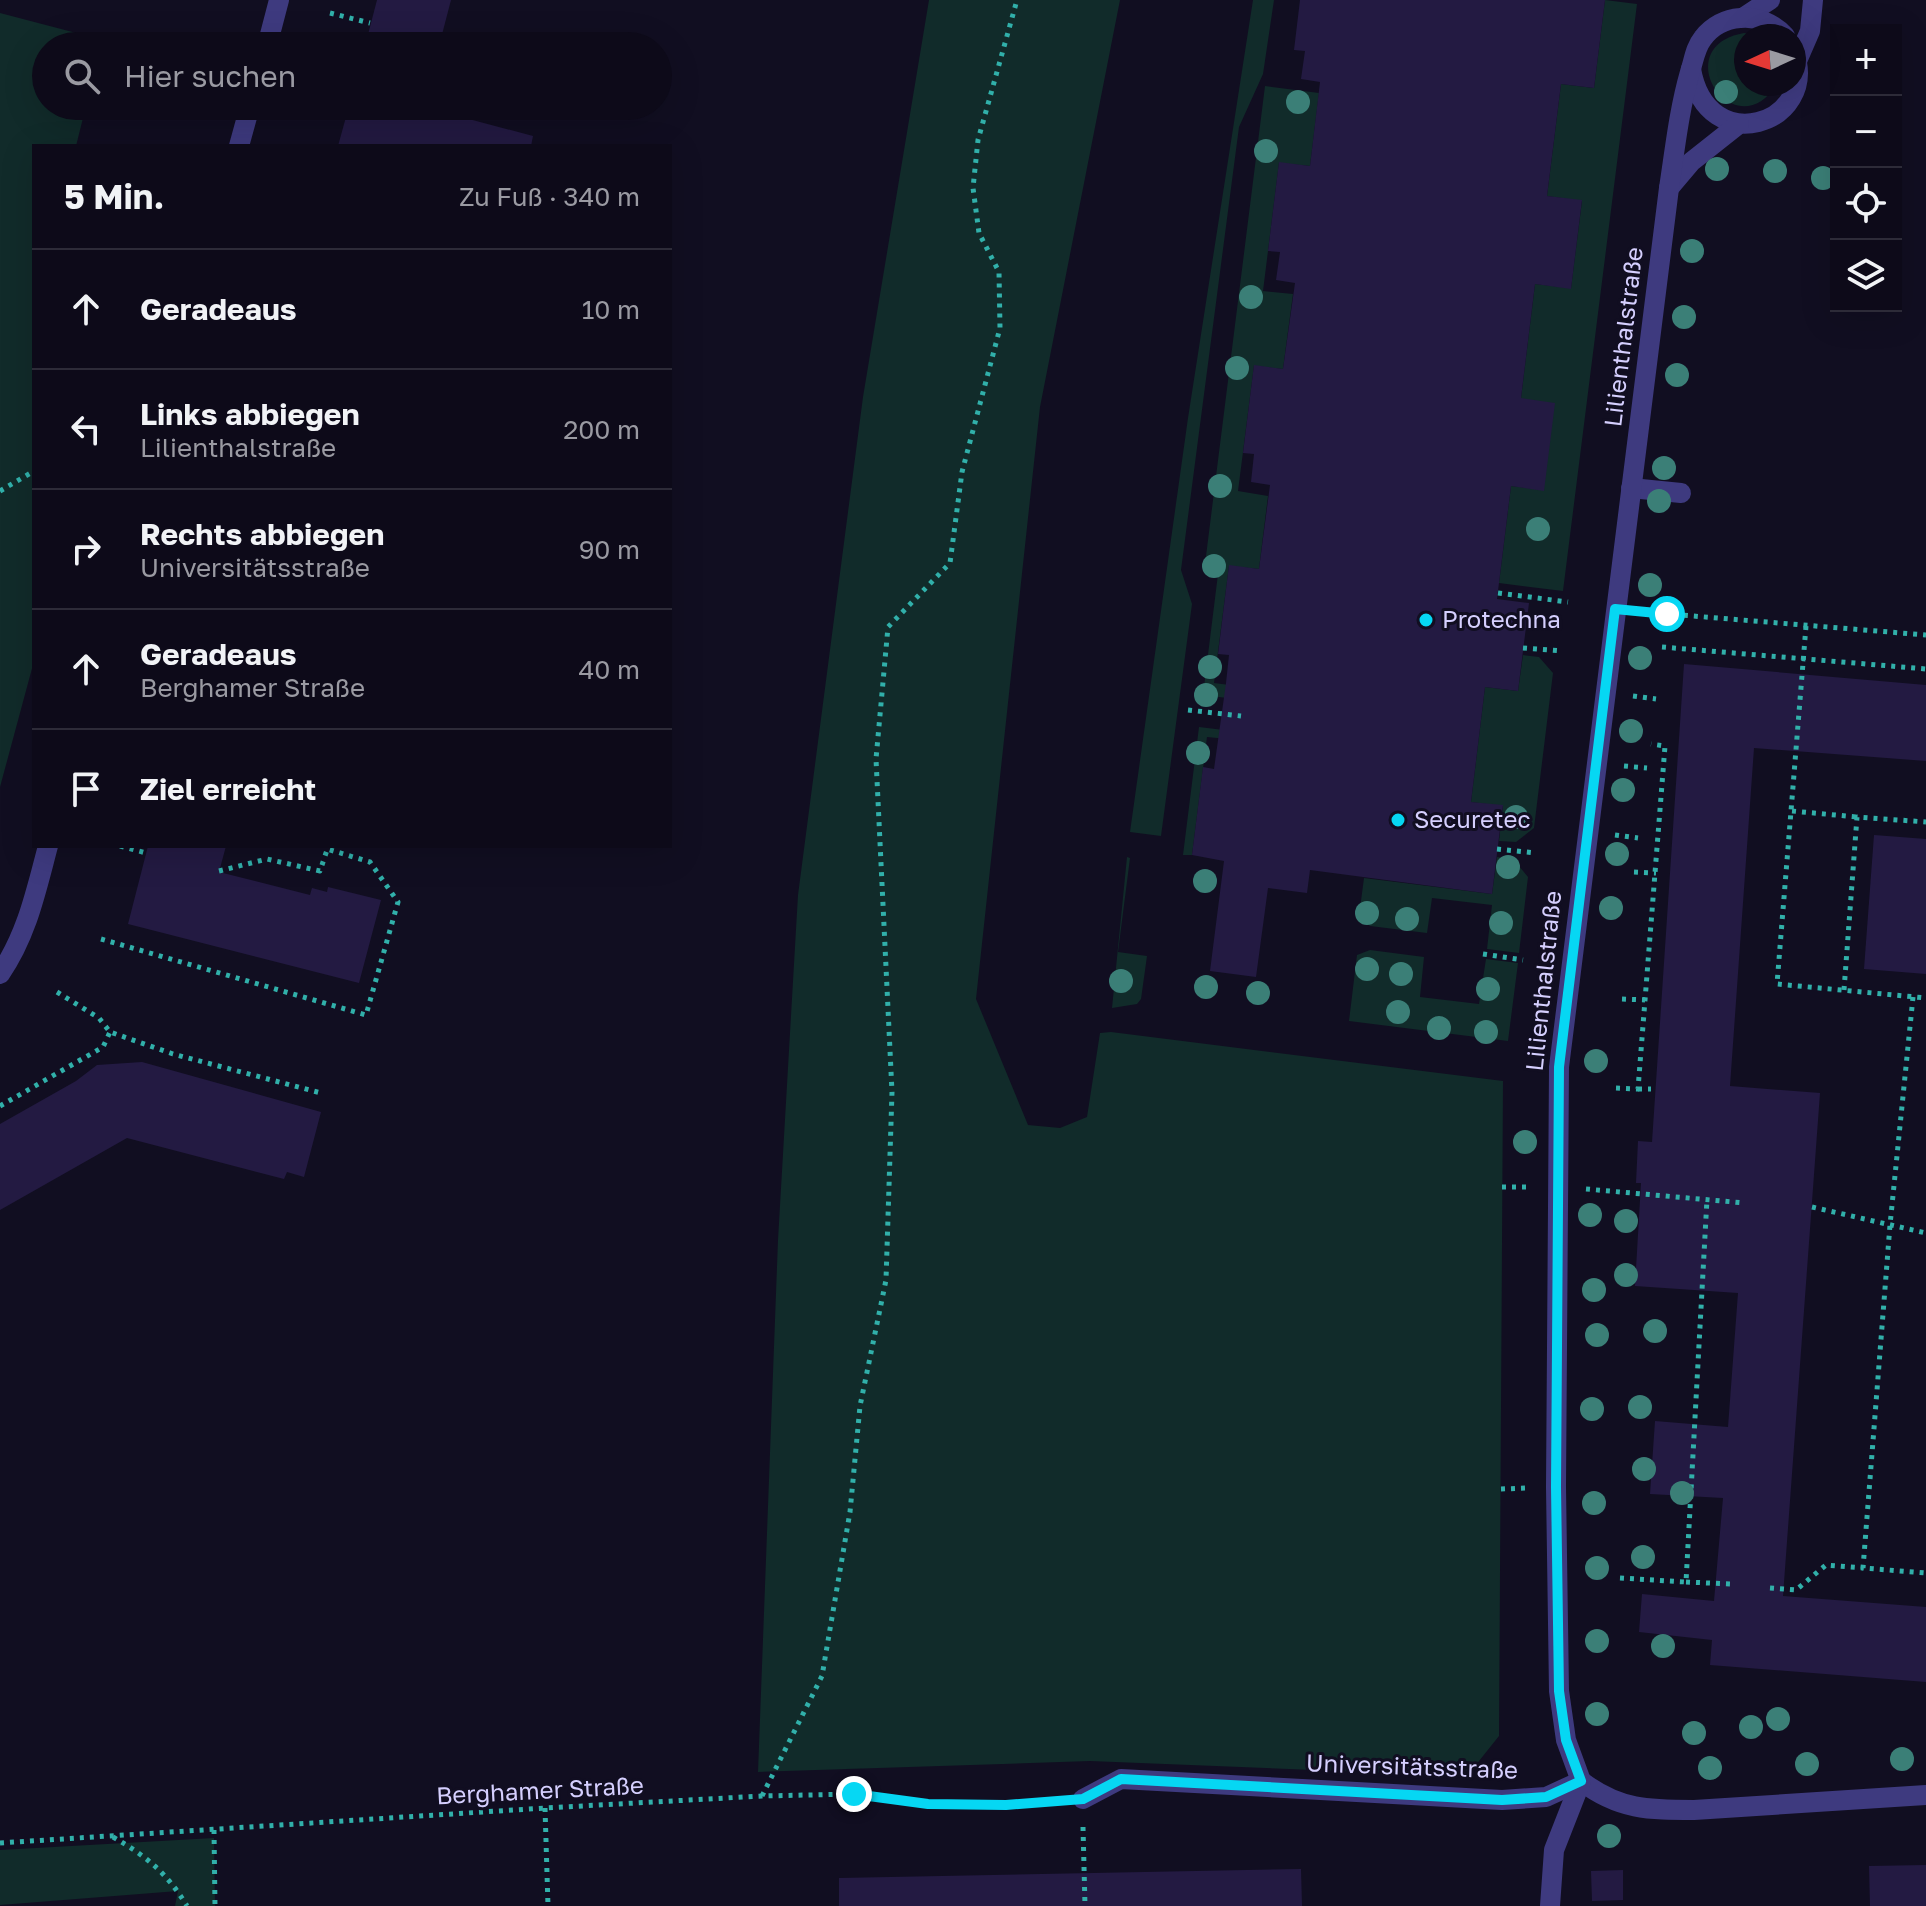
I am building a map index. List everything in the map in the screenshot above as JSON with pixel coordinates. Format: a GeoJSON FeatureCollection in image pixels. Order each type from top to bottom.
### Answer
{"type":"FeatureCollection","features":[{"type":"Feature","properties":{"kind":"street"},"geometry":{"type":"LineString","coordinates":[[271,32],[279,0]]}},
{"type":"Feature","properties":{"kind":"street","name":"Lilienthalstraße"},"geometry":{"type":"LineString","coordinates":[[1581,1781],[1566,1740],[1559,1691],[1556,1487],[1559,1067],[1683,92],[1694,53],[1702,39],[1714,27],[1744,17],[1770,0]]}},
{"type":"Feature","properties":{"kind":"street"},"geometry":{"type":"LineString","coordinates":[[1806,38],[1810,31],[1813,0]]}},
{"type":"Feature","properties":{"kind":"street"},"geometry":{"type":"LineString","coordinates":[[1744,17],[1770,24]]}},
{"type":"Feature","properties":{"kind":"street"},"geometry":{"type":"LineString","coordinates":[[1691,69],[1695,89],[1705,106],[1721,118],[1739,124],[1759,123],[1777,114],[1792,96]]}},
{"type":"Feature","properties":{"kind":"street"},"geometry":{"type":"LineString","coordinates":[[240,144],[246,120]]}},
{"type":"Feature","properties":{"kind":"street"},"geometry":{"type":"LineString","coordinates":[[1669,188],[1691,162],[1739,124]]}},
{"type":"Feature","properties":{"kind":"street"},"geometry":{"type":"LineString","coordinates":[[1631,488],[1681,493]]}},
{"type":"Feature","properties":{"kind":"street"},"geometry":{"type":"LineString","coordinates":[[0,974],[12,957],[29,918],[47,848]]}},
{"type":"Feature","properties":{"kind":"street","name":"Universitätsstraße"},"geometry":{"type":"LineString","coordinates":[[1082,1807],[1121,1779],[1502,1800],[1546,1797],[1581,1781]]}},
{"type":"Feature","properties":{"kind":"street"},"geometry":{"type":"LineString","coordinates":[[1550,1906],[1554,1850],[1581,1781],[1599,1795],[1623,1806],[1660,1810],[1926,1795]]}},
{"type":"Feature","properties":{"kind":"path"},"geometry":{"type":"LineString","coordinates":[[762,1796],[822,1676],[850,1512],[860,1406],[886,1280],[892,1092],[876,759],[888,627],[950,563],[962,472],[1000,328],[999,272],[979,233],[973,188],[978,140],[1017,0]]}},
{"type":"Feature","properties":{"kind":"path"},"geometry":{"type":"LineString","coordinates":[[330,13],[370,23]]}},
{"type":"Feature","properties":{"kind":"path"},"geometry":{"type":"LineString","coordinates":[[0,491],[32,472]]}},
{"type":"Feature","properties":{"kind":"path"},"geometry":{"type":"LineString","coordinates":[[1498,593],[1568,602]]}},
{"type":"Feature","properties":{"kind":"path"},"geometry":{"type":"LineString","coordinates":[[1615,609],[1926,635]]}},
{"type":"Feature","properties":{"kind":"path"},"geometry":{"type":"LineString","coordinates":[[1806,626],[1777,984],[1926,998]]}},
{"type":"Feature","properties":{"kind":"path"},"geometry":{"type":"LineString","coordinates":[[1662,647],[1926,669]]}},
{"type":"Feature","properties":{"kind":"path"},"geometry":{"type":"LineString","coordinates":[[1523,648],[1562,651]]}},
{"type":"Feature","properties":{"kind":"path"},"geometry":{"type":"LineString","coordinates":[[1188,710],[1241,716]]}},
{"type":"Feature","properties":{"kind":"path"},"geometry":{"type":"LineString","coordinates":[[1638,1089],[1665,746],[1651,744]]}},
{"type":"Feature","properties":{"kind":"path"},"geometry":{"type":"LineString","coordinates":[[1792,811],[1926,822]]}},
{"type":"Feature","properties":{"kind":"path"},"geometry":{"type":"LineString","coordinates":[[1844,990],[1857,817]]}},
{"type":"Feature","properties":{"kind":"path"},"geometry":{"type":"LineString","coordinates":[[127,848],[146,853]]}},
{"type":"Feature","properties":{"kind":"path"},"geometry":{"type":"LineString","coordinates":[[219,871],[267,859],[320,871],[328,848]]}},
{"type":"Feature","properties":{"kind":"path"},"geometry":{"type":"LineString","coordinates":[[101,939],[366,1015],[398,902],[370,862],[331,848]]}},
{"type":"Feature","properties":{"kind":"path"},"geometry":{"type":"LineString","coordinates":[[1497,849],[1536,853]]}},
{"type":"Feature","properties":{"kind":"path"},"geometry":{"type":"LineString","coordinates":[[1634,872],[1656,873]]}},
{"type":"Feature","properties":{"kind":"path"},"geometry":{"type":"LineString","coordinates":[[1483,954],[1523,960]]}},
{"type":"Feature","properties":{"kind":"path"},"geometry":{"type":"LineString","coordinates":[[57,992],[99,1018],[110,1032],[173,1054],[321,1093]]}},
{"type":"Feature","properties":{"kind":"path"},"geometry":{"type":"LineString","coordinates":[[1863,1568],[1890,1225],[1913,997]]}},
{"type":"Feature","properties":{"kind":"path"},"geometry":{"type":"LineString","coordinates":[[1622,999],[1646,1000]]}},
{"type":"Feature","properties":{"kind":"path"},"geometry":{"type":"LineString","coordinates":[[0,1106],[103,1047],[110,1032]]}},
{"type":"Feature","properties":{"kind":"path"},"geometry":{"type":"LineString","coordinates":[[1616,1088],[1651,1089]]}},
{"type":"Feature","properties":{"kind":"path"},"geometry":{"type":"LineString","coordinates":[[1559,1187],[1745,1203]]}},
{"type":"Feature","properties":{"kind":"path"},"geometry":{"type":"LineString","coordinates":[[1686,1582],[1707,1199]]}},
{"type":"Feature","properties":{"kind":"path"},"geometry":{"type":"LineString","coordinates":[[1812,1207],[1926,1233]]}},
{"type":"Feature","properties":{"kind":"path"},"geometry":{"type":"LineString","coordinates":[[1770,1588],[1796,1590],[1826,1565],[1926,1573]]}},
{"type":"Feature","properties":{"kind":"path"},"geometry":{"type":"LineString","coordinates":[[1620,1578],[1731,1584]]}},
{"type":"Feature","properties":{"kind":"path","name":"Berghamer Straße"},"geometry":{"type":"LineString","coordinates":[[0,1843],[762,1796],[854,1794],[928,1804],[1082,1807]]}},
{"type":"Feature","properties":{"kind":"path"},"geometry":{"type":"LineString","coordinates":[[1082,1807],[1085,1906]]}},
{"type":"Feature","properties":{"kind":"path"},"geometry":{"type":"LineString","coordinates":[[545,1808],[548,1906]]}},
{"type":"Feature","properties":{"kind":"path"},"geometry":{"type":"LineString","coordinates":[[214,1830],[215,1906]]}},
{"type":"Feature","properties":{"kind":"path"},"geometry":{"type":"LineString","coordinates":[[111,1835],[154,1862],[187,1906]]}},
{"type":"Feature","properties":{"kind":"green space"},"geometry":{"type":"Polygon","coordinates":[[[929,0],[1120,0],[1040,407],[976,999],[1028,1125],[1060,1128],[1087,1117],[1100,1033],[1503,1081],[1499,1736],[1471,1771],[1416,1774],[1090,1761],[758,1772],[778,1240],[798,895],[863,397],[929,0]]]}},
{"type":"Feature","properties":{"kind":"green space"},"geometry":{"type":"Polygon","coordinates":[[[1253,0],[1274,0],[1263,74],[1239,127],[1181,570],[1192,604],[1161,836],[1130,832],[1188,418],[1253,0]]]}},
{"type":"Feature","properties":{"kind":"green space"},"geometry":{"type":"Polygon","coordinates":[[[1605,0],[1637,4],[1563,591],[1499,583],[1511,486],[1544,490],[1521,398],[1535,284],[1571,288],[1582,201],[1547,196],[1561,84],[1594,88],[1605,0]]]}},
{"type":"Feature","properties":{"kind":"green space"},"geometry":{"type":"Polygon","coordinates":[[[0,13],[72,32],[32,32],[32,120],[82,120],[76,144],[32,144],[32,668],[0,787],[0,13]]]}},
{"type":"Feature","properties":{"kind":"green space"},"geometry":{"type":"Polygon","coordinates":[[[1734,37],[1734,96],[1766,96],[1760,102],[1743,106],[1727,101],[1715,89],[1709,73],[1710,56],[1721,42],[1734,37]]]}},
{"type":"Feature","properties":{"kind":"green space"},"geometry":{"type":"Polygon","coordinates":[[[1265,86],[1319,93],[1310,166],[1279,163],[1263,291],[1293,294],[1283,369],[1254,366],[1238,491],[1268,496],[1259,569],[1229,566],[1214,683],[1245,687],[1243,700],[1203,695],[1219,566],[1205,564],[1265,86]]]}},
{"type":"Feature","properties":{"kind":"green space"},"geometry":{"type":"Polygon","coordinates":[[[1523,655],[1539,657],[1553,673],[1534,828],[1516,842],[1499,841],[1503,806],[1471,802],[1485,687],[1518,691],[1523,655]]]}},
{"type":"Feature","properties":{"kind":"green space"},"geometry":{"type":"Polygon","coordinates":[[[1199,727],[1240,732],[1238,740],[1207,737],[1192,855],[1183,855],[1199,727]]]}},
{"type":"Feature","properties":{"kind":"green space"},"geometry":{"type":"Polygon","coordinates":[[[1127,857],[1130,858],[1118,952],[1147,956],[1141,999],[1137,1004],[1112,1008],[1127,857]]]}},
{"type":"Feature","properties":{"kind":"green space"},"geometry":{"type":"Polygon","coordinates":[[[1497,857],[1513,859],[1528,877],[1519,953],[1487,949],[1492,905],[1432,898],[1427,933],[1370,926],[1359,916],[1364,878],[1492,894],[1497,857]]]}},
{"type":"Feature","properties":{"kind":"green space"},"geometry":{"type":"Polygon","coordinates":[[[1370,950],[1424,957],[1420,997],[1479,1004],[1486,959],[1518,963],[1508,1041],[1349,1021],[1357,955],[1370,950]]]}},
{"type":"Feature","properties":{"kind":"green space"},"geometry":{"type":"Polygon","coordinates":[[[214,1838],[215,1906],[175,1906],[178,1891],[0,1905],[0,1850],[214,1838]]]}},
{"type":"Feature","properties":{"kind":"building"},"geometry":{"type":"Polygon","coordinates":[[[377,0],[451,0],[443,32],[369,32],[377,0]]]}},
{"type":"Feature","properties":{"kind":"building"},"geometry":{"type":"Polygon","coordinates":[[[1300,0],[1605,0],[1594,88],[1561,84],[1547,196],[1582,200],[1571,289],[1535,284],[1521,398],[1555,403],[1544,491],[1511,486],[1497,599],[1529,603],[1518,691],[1485,687],[1471,802],[1503,805],[1492,894],[1310,870],[1307,893],[1268,888],[1256,977],[1210,971],[1224,861],[1192,855],[1203,767],[1214,769],[1226,683],[1229,655],[1218,654],[1229,565],[1259,569],[1270,485],[1251,482],[1254,454],[1243,453],[1254,365],[1283,369],[1295,283],[1276,280],[1280,252],[1268,251],[1279,162],[1310,166],[1320,82],[1301,79],[1305,51],[1294,50],[1300,0]]]}},
{"type":"Feature","properties":{"kind":"building"},"geometry":{"type":"Polygon","coordinates":[[[345,120],[473,120],[533,136],[531,144],[339,144],[345,120]]]}},
{"type":"Feature","properties":{"kind":"building"},"geometry":{"type":"Polygon","coordinates":[[[1684,664],[1926,685],[1926,761],[1754,748],[1730,1086],[1820,1093],[1783,1596],[1926,1607],[1926,1682],[1710,1665],[1712,1640],[1639,1632],[1642,1594],[1714,1601],[1723,1498],[1650,1494],[1655,1421],[1728,1427],[1738,1293],[1635,1286],[1641,1183],[1636,1183],[1638,1141],[1652,1142],[1684,664]]]}},
{"type":"Feature","properties":{"kind":"building"},"geometry":{"type":"Polygon","coordinates":[[[1874,835],[1926,839],[1926,974],[1864,969],[1874,835]]]}},
{"type":"Feature","properties":{"kind":"building"},"geometry":{"type":"Polygon","coordinates":[[[147,848],[225,848],[219,872],[310,895],[312,888],[327,892],[328,887],[381,900],[359,983],[128,924],[147,848]]]}},
{"type":"Feature","properties":{"kind":"building"},"geometry":{"type":"Polygon","coordinates":[[[142,1062],[321,1112],[304,1177],[287,1172],[284,1179],[127,1138],[0,1210],[0,1124],[76,1081],[97,1065],[142,1062]]]}},
{"type":"Feature","properties":{"kind":"building"},"geometry":{"type":"Polygon","coordinates":[[[1926,1865],[1926,1906],[1870,1906],[1869,1866],[1926,1865]]]}},
{"type":"Feature","properties":{"kind":"building"},"geometry":{"type":"Polygon","coordinates":[[[1301,1869],[1302,1906],[839,1906],[839,1878],[1301,1869]]]}},
{"type":"Feature","properties":{"kind":"building"},"geometry":{"type":"Polygon","coordinates":[[[1623,1870],[1623,1900],[1592,1901],[1591,1871],[1623,1870]]]}},
{"type":"Feature","properties":{"kind":"place","name":"Protechna"},"geometry":{"type":"Point","coordinates":[1426,620]}},
{"type":"Feature","properties":{"kind":"place","name":"Securetec"},"geometry":{"type":"Point","coordinates":[1398,820]}},
{"type":"Feature","properties":{"kind":"route"},"geometry":{"type":"LineString","coordinates":[[854,1794],[928,1804],[1006,1805],[1083,1799],[1121,1779],[1502,1800],[1546,1797],[1581,1781],[1566,1740],[1559,1691],[1556,1487],[1559,1067],[1615,609],[1667,614]]}}]}
